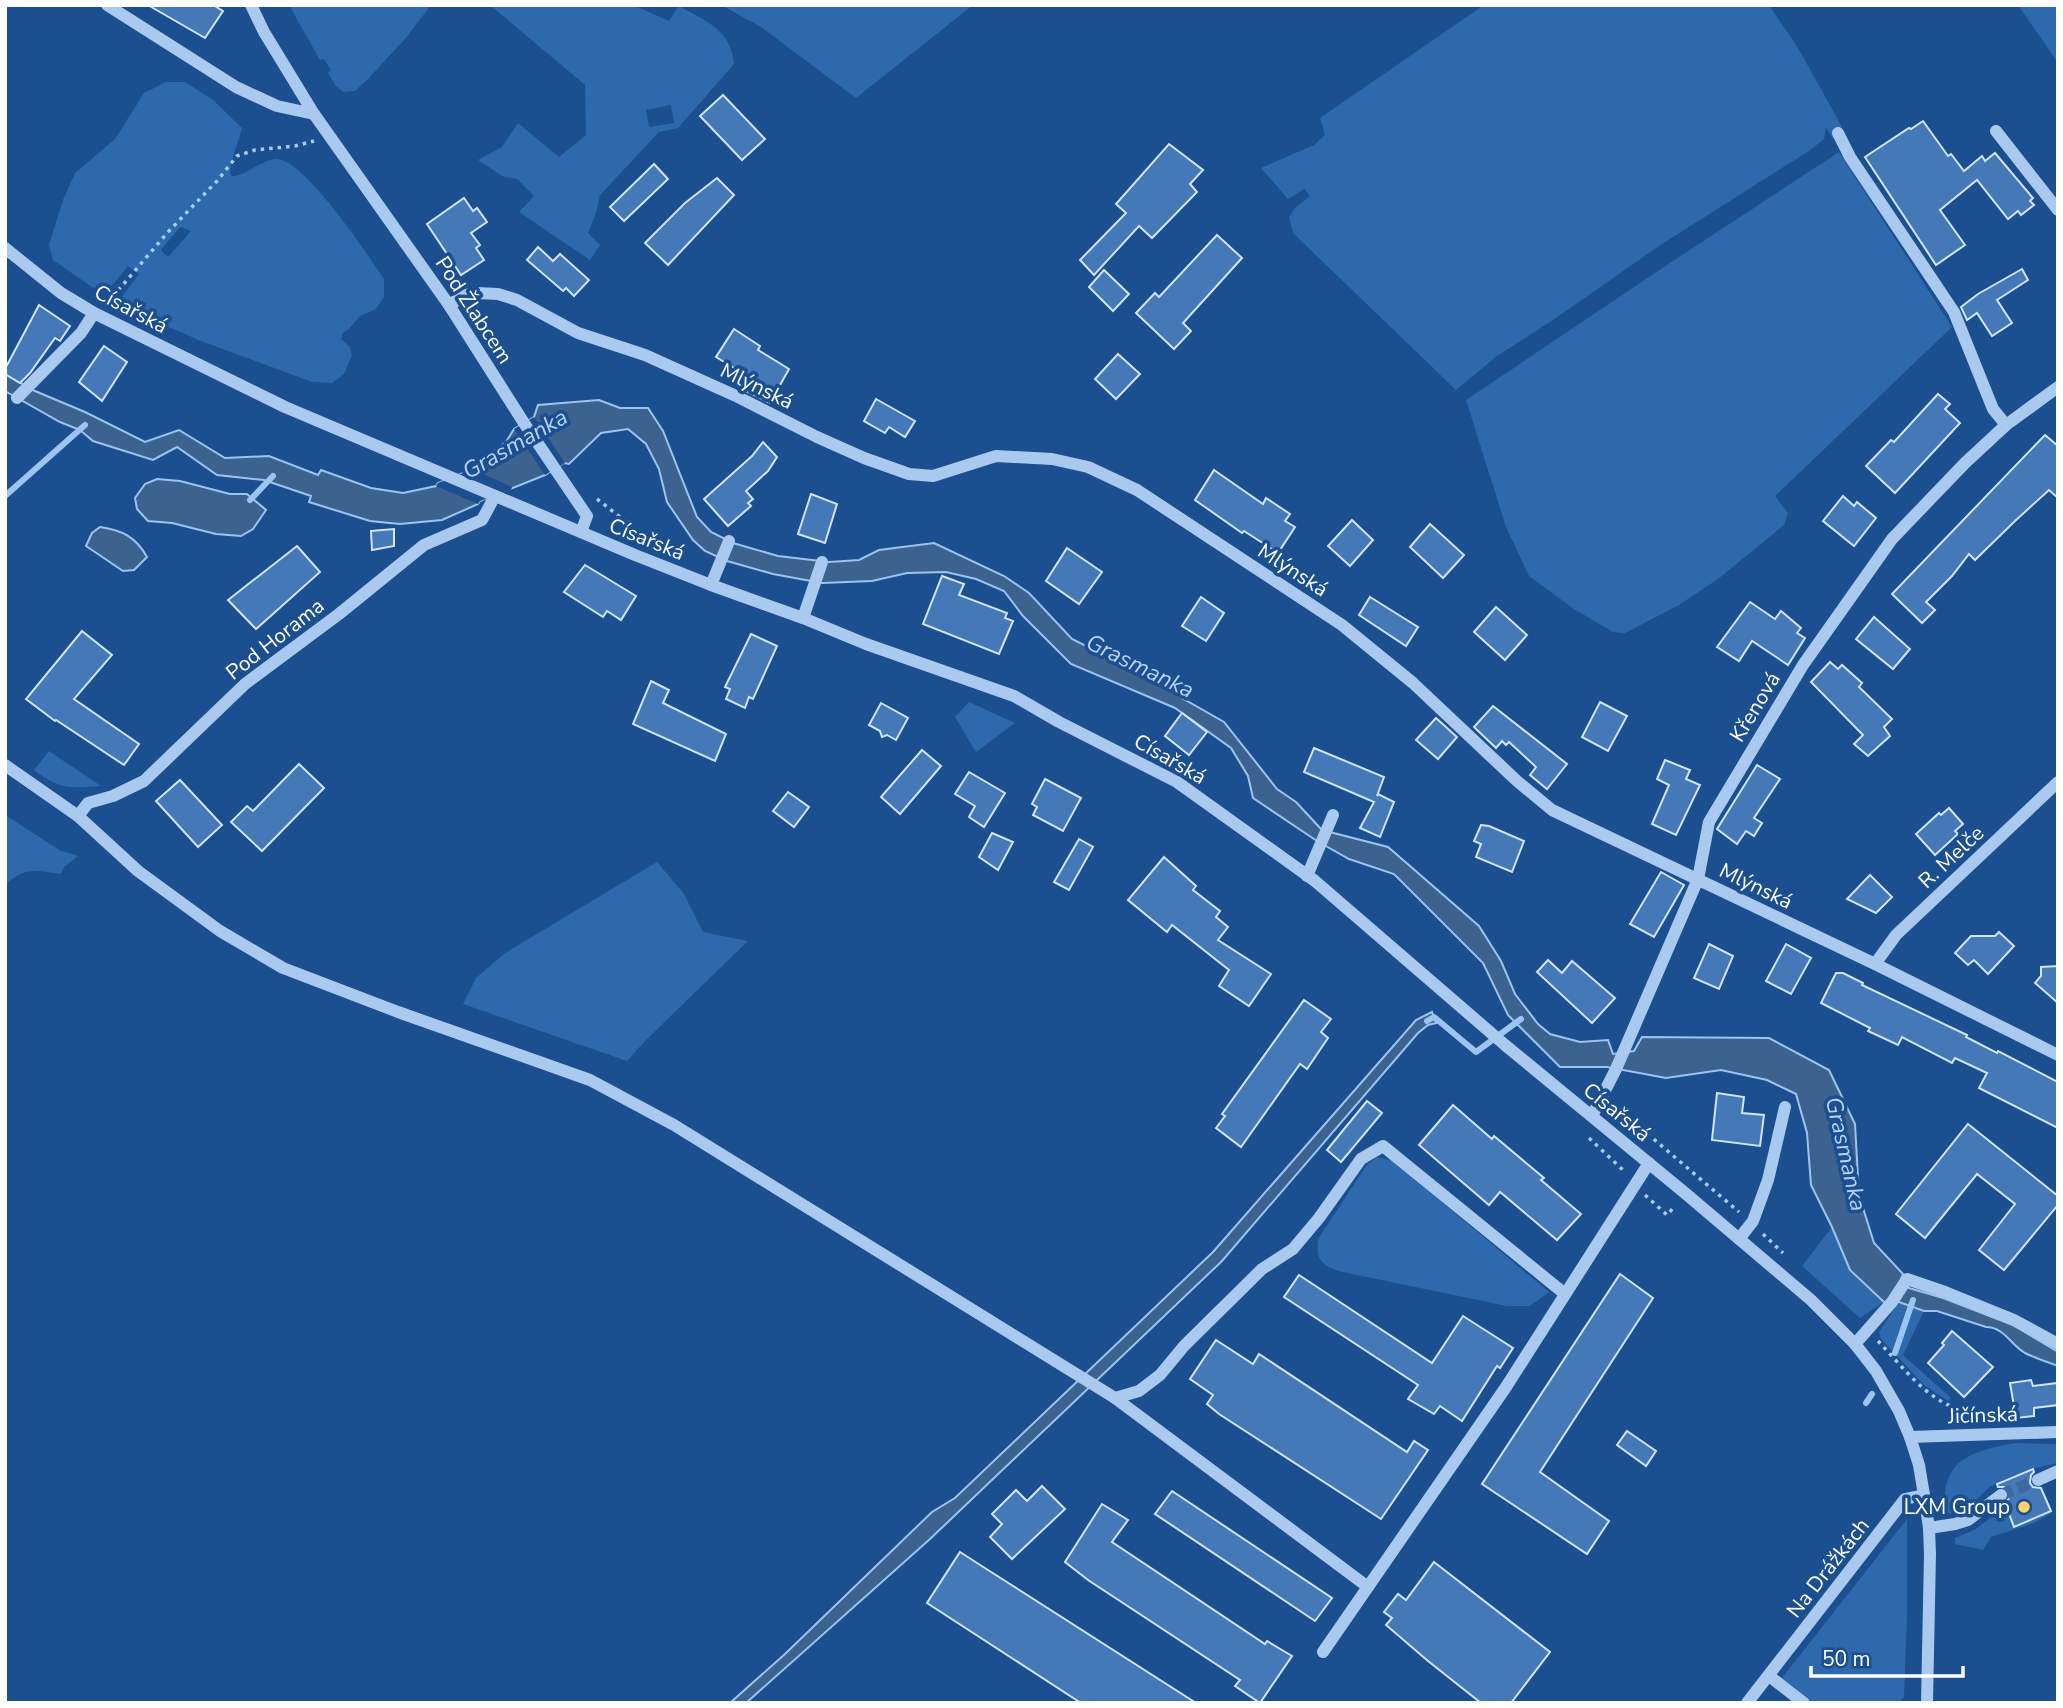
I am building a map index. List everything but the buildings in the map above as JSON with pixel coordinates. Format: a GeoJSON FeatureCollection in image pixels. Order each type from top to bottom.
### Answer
{"type":"FeatureCollection","features":[{"type":"Feature","properties":{"kind":"street"},"geometry":{"type":"LineString","coordinates":[[107,5],[236,87],[276,106],[314,114]]}},
{"type":"Feature","properties":{"kind":"street","name":"Pod Žlabcem"},"geometry":{"type":"LineString","coordinates":[[251,5],[264,32],[314,114],[449,304],[587,516],[581,532]]}},
{"type":"Feature","properties":{"kind":"street"},"geometry":{"type":"LineString","coordinates":[[1996,131],[2058,210]]}},
{"type":"Feature","properties":{"kind":"street"},"geometry":{"type":"LineString","coordinates":[[1838,133],[1850,157],[1954,312],[1993,409],[2006,425]]}},
{"type":"Feature","properties":{"kind":"street","name":"Císařská"},"geometry":{"type":"LineString","coordinates":[[5,248],[61,293],[94,313],[285,407],[635,555],[866,644],[1010,694],[1177,782],[1307,876],[1811,1300],[1855,1344],[1876,1371],[1910,1437],[1919,1465],[1924,1495],[1929,1528],[1927,1703]]}},
{"type":"Feature","properties":{"kind":"street","name":"Mlýnská"},"geometry":{"type":"LineString","coordinates":[[449,304],[466,295],[477,293],[517,300],[578,332],[645,355],[828,442],[909,474],[933,476],[1007,455],[1052,459],[1088,467],[1136,490],[1342,625],[1413,683],[1517,781],[1552,810],[1875,964],[2058,1055]]}},
{"type":"Feature","properties":{"kind":"street"},"geometry":{"type":"LineString","coordinates":[[17,398],[81,332],[94,313]]}},
{"type":"Feature","properties":{"kind":"street","name":"Křenová"},"geometry":{"type":"LineString","coordinates":[[1592,1116],[1616,1069],[1698,879],[1709,822],[1803,664],[1892,539],[1965,463],[2006,425],[2058,387]]}},
{"type":"Feature","properties":{"kind":"street","name":"Pod Horama"},"geometry":{"type":"LineString","coordinates":[[78,816],[88,803],[113,796],[144,781],[245,684],[339,614],[424,545],[482,520],[495,496]]}},
{"type":"Feature","properties":{"kind":"street"},"geometry":{"type":"LineString","coordinates":[[711,585],[729,541]]}},
{"type":"Feature","properties":{"kind":"street"},"geometry":{"type":"LineString","coordinates":[[803,618],[822,562]]}},
{"type":"Feature","properties":{"kind":"street"},"geometry":{"type":"LineString","coordinates":[[5,765],[78,816],[138,871],[219,931],[283,968],[590,1080],[686,1132],[1115,1398],[1368,1587]]}},
{"type":"Feature","properties":{"kind":"street","name":"R. Melče"},"geometry":{"type":"LineString","coordinates":[[1875,964],[1896,935],[2058,782]]}},
{"type":"Feature","properties":{"kind":"street"},"geometry":{"type":"LineString","coordinates":[[1307,876],[1333,815]]}},
{"type":"Feature","properties":{"kind":"street"},"geometry":{"type":"LineString","coordinates":[[1739,1239],[1751,1223],[1773,1166],[1784,1107]]}},
{"type":"Feature","properties":{"kind":"street"},"geometry":{"type":"LineString","coordinates":[[1115,1398],[1139,1391],[1160,1375],[1262,1269],[1293,1250],[1361,1159],[1382,1146],[1565,1294]]}},
{"type":"Feature","properties":{"kind":"street"},"geometry":{"type":"LineString","coordinates":[[1323,1652],[1506,1387],[1649,1163]]}},
{"type":"Feature","properties":{"kind":"street"},"geometry":{"type":"LineString","coordinates":[[1855,1344],[1892,1302],[1908,1278],[2014,1320],[2058,1344]]}},
{"type":"Feature","properties":{"kind":"street","name":"Jičínská"},"geometry":{"type":"LineString","coordinates":[[1910,1437],[2058,1432]]}},
{"type":"Feature","properties":{"kind":"street"},"geometry":{"type":"LineString","coordinates":[[2038,1480],[2058,1471]]}},
{"type":"Feature","properties":{"kind":"street","name":"Na Drážkách"},"geometry":{"type":"LineString","coordinates":[[1746,1703],[1905,1499],[1924,1495]]}},
{"type":"Feature","properties":{"kind":"street"},"geometry":{"type":"LineString","coordinates":[[1929,1528],[1968,1520],[2001,1495]]}},
{"type":"Feature","properties":{"kind":"street"},"geometry":{"type":"LineString","coordinates":[[1769,1676],[1804,1703]]}},
{"type":"Feature","properties":{"kind":"path"},"geometry":{"type":"LineString","coordinates":[[94,313],[121,287],[237,156],[255,150],[295,146],[330,137]]}},
{"type":"Feature","properties":{"kind":"path"},"geometry":{"type":"LineString","coordinates":[[593,496],[643,535],[635,555]]}},
{"type":"Feature","properties":{"kind":"path"},"geometry":{"type":"LineString","coordinates":[[1603,1096],[1786,1255]]}},
{"type":"Feature","properties":{"kind":"path"},"geometry":{"type":"LineString","coordinates":[[1586,1135],[1617,1162],[1648,1199],[1667,1215],[1699,1177]]}},
{"type":"Feature","properties":{"kind":"path"},"geometry":{"type":"LineString","coordinates":[[1867,1330],[1922,1387],[1939,1399],[1959,1409],[1994,1418]]}},
{"type":"Feature","properties":{"kind":"shaded area"},"geometry":{"type":"Polygon","coordinates":[[[289,5],[431,5],[405,39],[367,80],[355,91],[343,92],[336,86],[328,73],[331,70],[324,59],[320,60],[289,5]]]}},
{"type":"Feature","properties":{"kind":"shaded area"},"geometry":{"type":"Polygon","coordinates":[[[490,5],[633,5],[669,21],[679,6],[723,34],[732,52],[734,64],[678,128],[659,132],[600,195],[588,233],[600,245],[590,260],[519,212],[534,196],[517,179],[504,177],[478,160],[502,147],[518,123],[559,157],[586,135],[585,85],[490,5]],[[671,105],[646,110],[649,127],[674,123],[671,105]]]}},
{"type":"Feature","properties":{"kind":"shaded area"},"geometry":{"type":"Polygon","coordinates":[[[721,5],[973,5],[856,98],[761,27],[721,5]]]}},
{"type":"Feature","properties":{"kind":"shaded area"},"geometry":{"type":"Polygon","coordinates":[[[1484,5],[1769,5],[1797,46],[1842,127],[1833,139],[1826,127],[1824,139],[1809,151],[1662,244],[1497,356],[1456,390],[1293,233],[1289,217],[1295,208],[1310,196],[1304,189],[1288,199],[1261,168],[1314,145],[1325,135],[1320,118],[1484,5]]]}},
{"type":"Feature","properties":{"kind":"shaded area"},"geometry":{"type":"Polygon","coordinates":[[[2018,5],[2058,5],[2058,63],[2018,5]]]}},
{"type":"Feature","properties":{"kind":"shaded area"},"geometry":{"type":"Polygon","coordinates":[[[166,82],[185,82],[213,100],[242,128],[232,159],[231,176],[242,174],[270,160],[288,163],[318,190],[384,279],[384,297],[376,309],[360,316],[343,333],[341,339],[349,346],[352,355],[344,374],[332,383],[312,382],[201,341],[144,316],[121,298],[139,274],[128,266],[107,292],[92,287],[53,260],[49,245],[63,200],[75,173],[115,139],[144,93],[166,82]],[[180,227],[161,250],[168,257],[191,231],[180,227]]]}},
{"type":"Feature","properties":{"kind":"shaded area"},"geometry":{"type":"Polygon","coordinates":[[[1839,152],[1952,327],[1775,496],[1788,513],[1784,525],[1718,579],[1679,605],[1625,633],[1613,632],[1574,609],[1529,576],[1506,527],[1466,400],[1839,152]]]}},
{"type":"Feature","properties":{"kind":"shaded area"},"geometry":{"type":"Polygon","coordinates":[[[969,702],[1015,723],[976,752],[955,717],[969,702]]]}},
{"type":"Feature","properties":{"kind":"shaded area"},"geometry":{"type":"Polygon","coordinates":[[[49,751],[101,786],[66,786],[43,777],[34,770],[49,751]]]}},
{"type":"Feature","properties":{"kind":"shaded area"},"geometry":{"type":"Polygon","coordinates":[[[5,815],[61,851],[78,856],[64,867],[61,874],[25,872],[5,885],[5,815]]]}},
{"type":"Feature","properties":{"kind":"shaded area"},"geometry":{"type":"Polygon","coordinates":[[[657,862],[684,894],[703,932],[748,941],[627,1061],[463,1004],[476,978],[505,953],[657,862]]]}},
{"type":"Feature","properties":{"kind":"shaded area"},"geometry":{"type":"Polygon","coordinates":[[[1377,1157],[1393,1161],[1549,1292],[1530,1306],[1507,1306],[1338,1271],[1323,1263],[1319,1256],[1318,1239],[1366,1166],[1377,1157]]]}},
{"type":"Feature","properties":{"kind":"shaded area"},"geometry":{"type":"Polygon","coordinates":[[[1832,1227],[1850,1270],[1884,1302],[1860,1318],[1802,1266],[1832,1227]]]}},
{"type":"Feature","properties":{"kind":"shaded area"},"geometry":{"type":"Polygon","coordinates":[[[1899,1302],[1924,1311],[1903,1355],[1951,1398],[1948,1401],[1924,1385],[1881,1339],[1879,1332],[1899,1302]]]}},
{"type":"Feature","properties":{"kind":"shaded area"},"geometry":{"type":"Polygon","coordinates":[[[2016,1443],[2058,1444],[2058,1463],[2002,1480],[1963,1511],[1950,1514],[1944,1499],[1953,1470],[1961,1462],[1981,1451],[2016,1443]]]}},
{"type":"Feature","properties":{"kind":"shaded area"},"geometry":{"type":"Polygon","coordinates":[[[2005,1506],[2015,1527],[2051,1511],[2052,1513],[2034,1523],[1991,1537],[1983,1550],[1955,1544],[1955,1538],[1976,1529],[2005,1506]]]}},
{"type":"Feature","properties":{"kind":"shaded area"},"geometry":{"type":"Polygon","coordinates":[[[1907,1519],[1904,1697],[1899,1703],[1814,1703],[1782,1678],[1907,1519]]]}},
{"type":"Feature","properties":{"kind":"water","name":"Grasmanka"},"geometry":{"type":"Polygon","coordinates":[[[5,374],[35,391],[145,442],[179,430],[225,458],[269,456],[318,475],[321,470],[371,488],[403,493],[436,486],[470,468],[489,467],[488,455],[506,442],[514,429],[534,417],[538,405],[599,400],[620,408],[648,408],[663,431],[697,517],[711,532],[733,543],[778,556],[829,562],[859,560],[879,550],[934,543],[1004,576],[1029,593],[1072,639],[1173,690],[1224,722],[1277,789],[1296,802],[1322,830],[1388,847],[1479,926],[1501,961],[1515,994],[1538,1024],[1550,1034],[1580,1042],[1608,1040],[1613,1054],[1634,1051],[1642,1037],[1769,1038],[1829,1070],[1855,1124],[1859,1195],[1874,1243],[1903,1274],[1900,1282],[1909,1288],[2013,1325],[2058,1352],[2058,1366],[2020,1350],[1998,1330],[1937,1311],[1924,1311],[1899,1302],[1884,1302],[1850,1270],[1811,1185],[1807,1133],[1796,1094],[1767,1080],[1721,1070],[1666,1078],[1607,1067],[1560,1067],[1508,1015],[1483,963],[1394,874],[1349,859],[1253,798],[1248,776],[1231,748],[1175,708],[1071,664],[1023,616],[1004,591],[976,579],[946,572],[907,573],[872,581],[822,583],[773,574],[727,561],[705,551],[693,540],[667,502],[659,469],[646,444],[628,429],[601,433],[569,464],[564,463],[545,475],[480,501],[442,520],[400,524],[370,521],[309,502],[311,496],[264,480],[217,475],[177,447],[153,460],[93,441],[80,430],[60,422],[5,391],[5,374]]]}},
{"type":"Feature","properties":{"kind":"water"},"geometry":{"type":"Polygon","coordinates":[[[157,479],[180,481],[230,494],[247,494],[266,510],[253,529],[241,536],[148,521],[137,509],[135,498],[145,484],[157,479]]]}},
{"type":"Feature","properties":{"kind":"water"},"geometry":{"type":"Polygon","coordinates":[[[100,527],[128,536],[147,557],[134,570],[123,571],[86,546],[92,533],[100,527]]]}},
{"type":"Feature","properties":{"kind":"water"},"geometry":{"type":"Polygon","coordinates":[[[1432,1012],[1436,1023],[1428,1025],[1418,1033],[1222,1261],[930,1539],[746,1703],[730,1703],[785,1654],[932,1512],[955,1498],[1213,1252],[1416,1020],[1432,1012]]]}},
{"type":"Feature","properties":{"kind":"pier"},"geometry":{"type":"Polygon","coordinates":[[[534,417],[565,463],[545,475],[514,429],[534,417]]]}},
{"type":"Feature","properties":{"kind":"pier"},"geometry":{"type":"Polygon","coordinates":[[[470,468],[512,487],[511,490],[478,504],[436,486],[470,468]]]}},
{"type":"Feature","properties":{"kind":"waterway"},"geometry":{"type":"LineString","coordinates":[[5,496],[85,425]]}},
{"type":"Feature","properties":{"kind":"waterway"},"geometry":{"type":"LineString","coordinates":[[250,500],[273,476]]}},
{"type":"Feature","properties":{"kind":"waterway"},"geometry":{"type":"LineString","coordinates":[[1427,1021],[1434,1017],[1476,1052],[1521,1019]]}},
{"type":"Feature","properties":{"kind":"waterway"},"geometry":{"type":"LineString","coordinates":[[1895,1353],[1913,1300]]}},
{"type":"Feature","properties":{"kind":"waterway"},"geometry":{"type":"LineString","coordinates":[[1866,1403],[1872,1394]]}},
{"type":"Feature","properties":{"kind":"tunnel"},"geometry":{"type":"LineString","coordinates":[[2001,1495],[2038,1480]]}},
{"type":"Feature","properties":{"kind":"place","name":"LXM Group"},"geometry":{"type":"Point","coordinates":[2024,1507]}}]}
